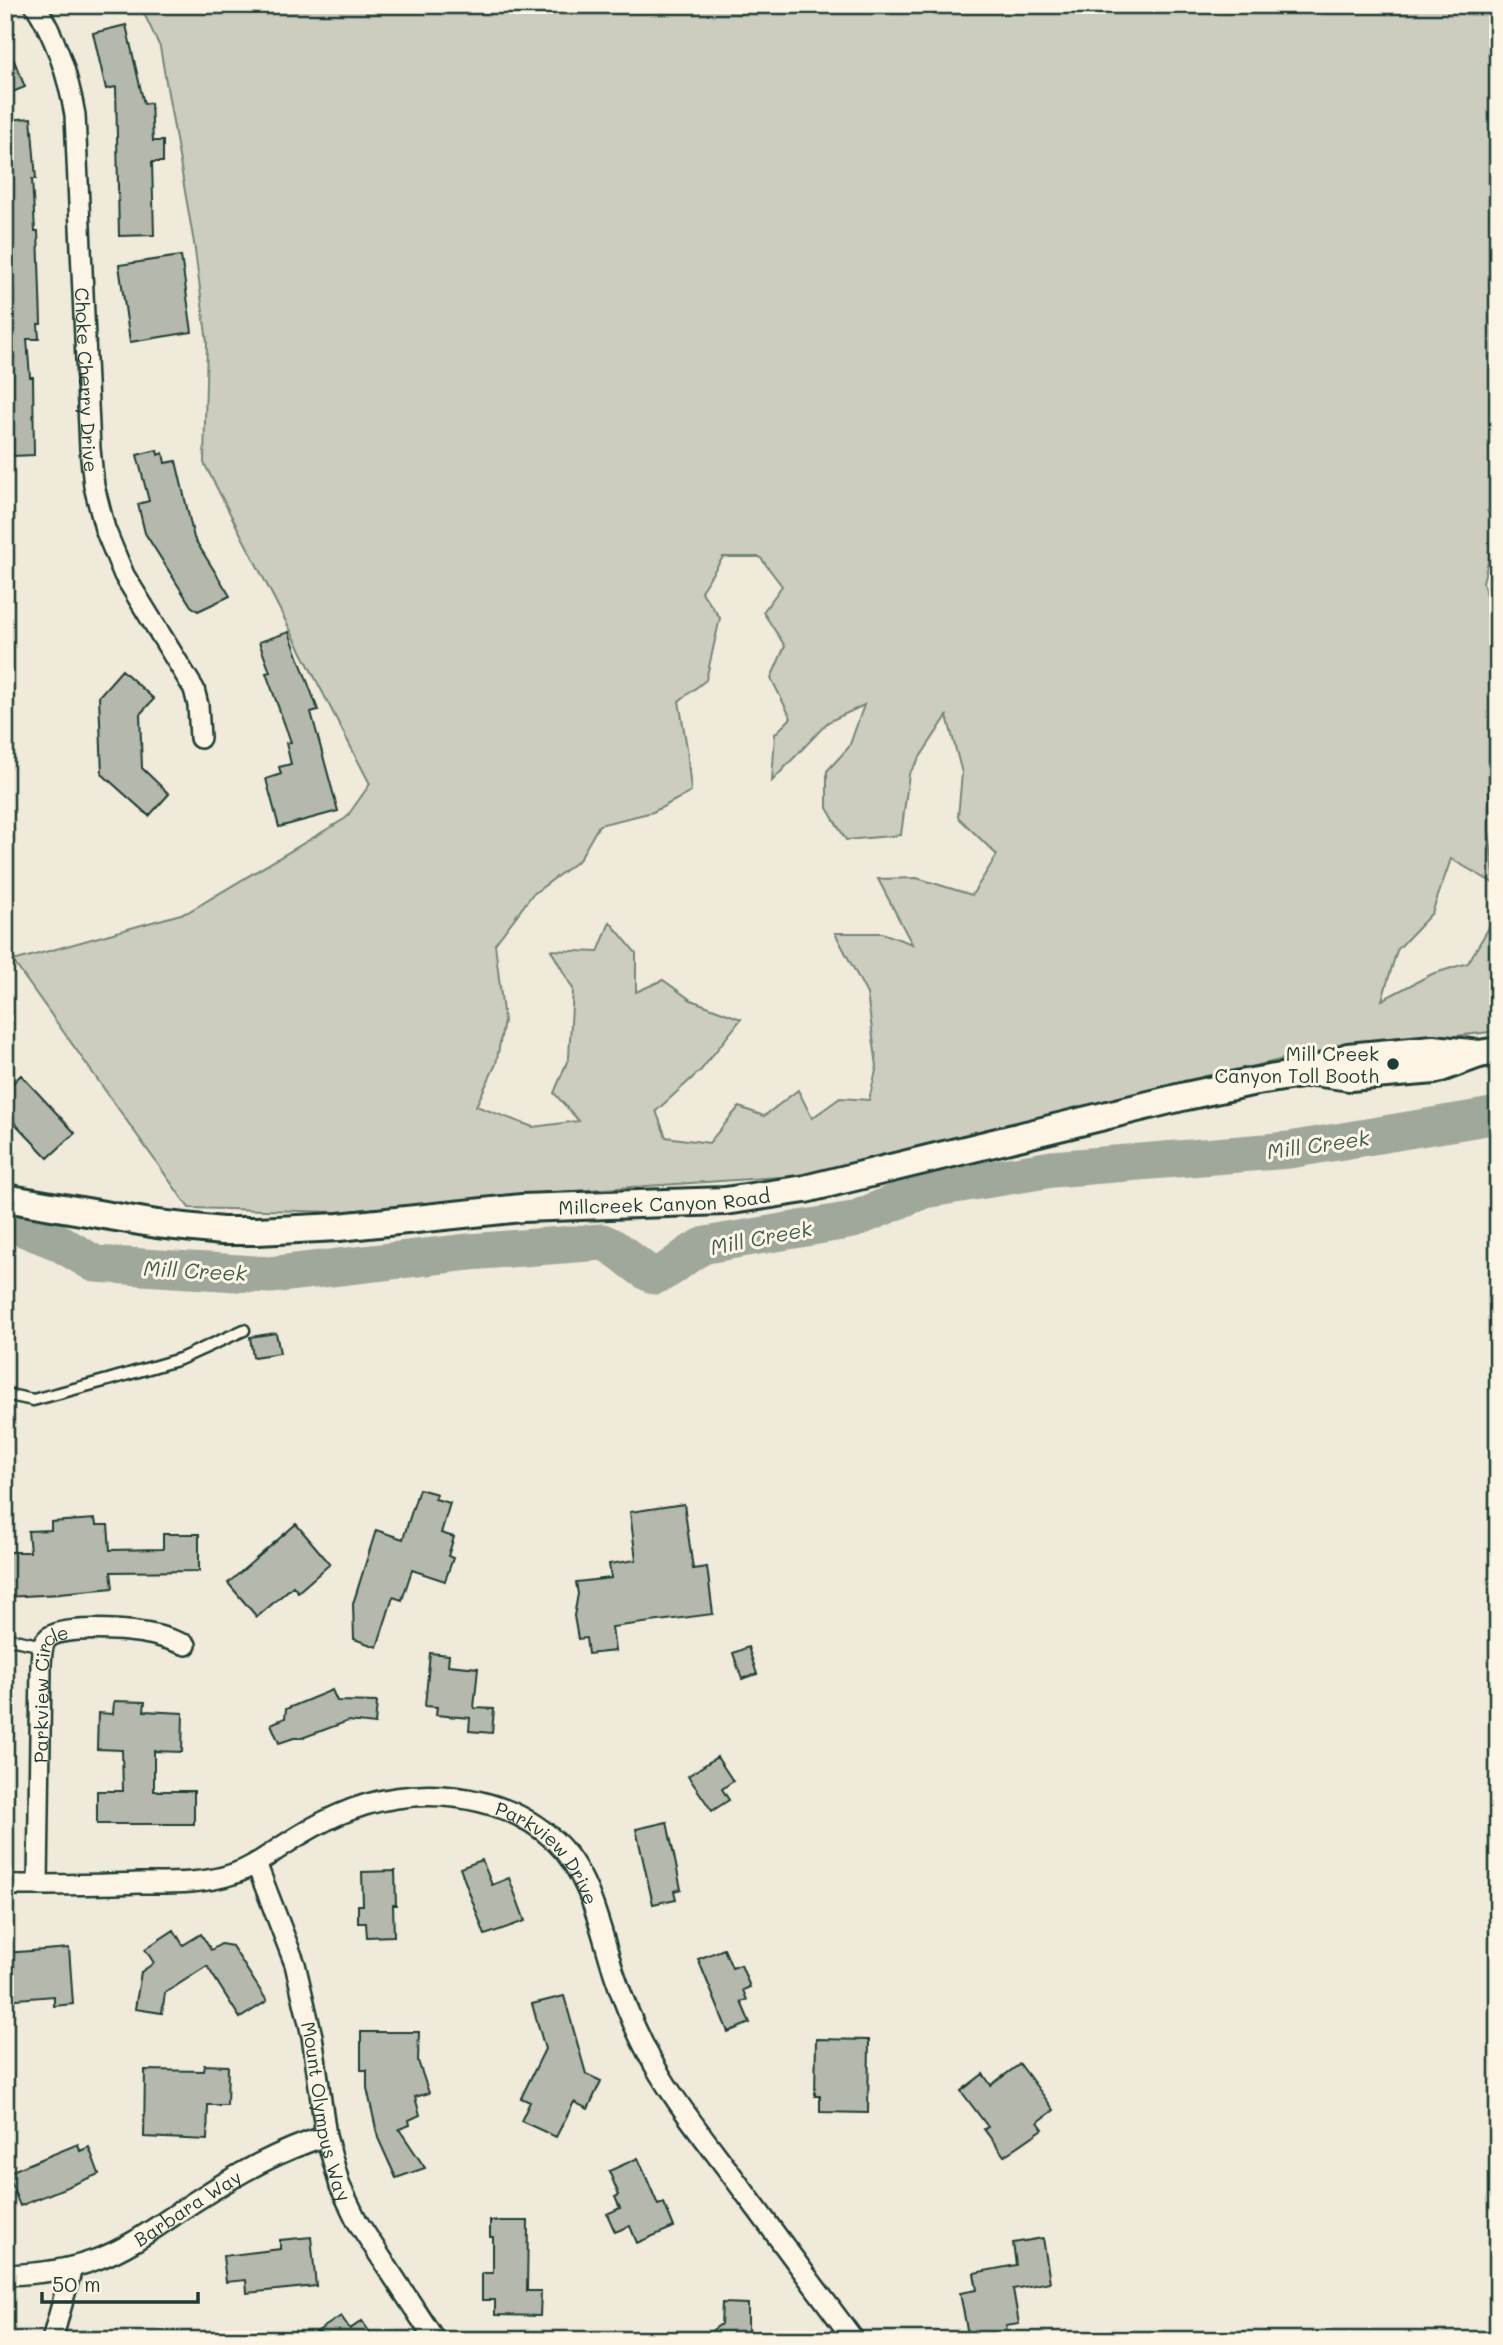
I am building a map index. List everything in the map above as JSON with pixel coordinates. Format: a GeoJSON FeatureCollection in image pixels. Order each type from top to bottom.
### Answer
{"type":"FeatureCollection","features":[{"type":"Feature","properties":{"kind":"street","name":"Choke Cherry Drive"},"geometry":{"type":"LineString","coordinates":[[35,5],[60,53],[75,115],[91,458],[98,506],[124,575],[194,689],[200,738]]}},
{"type":"Feature","properties":{"kind":"street","name":"Millcreek Canyon Road"},"geometry":{"type":"LineString","coordinates":[[5,1198],[157,1224],[222,1231],[339,1227],[508,1209],[725,1201],[814,1187],[1251,1082],[1313,1072],[1350,1077],[1435,1069],[1488,1053]]}},
{"type":"Feature","properties":{"kind":"street","name":"Parkview Circle"},"geometry":{"type":"LineString","coordinates":[[38,1885],[43,1646],[53,1634],[76,1630],[144,1633],[186,1645]]}},
{"type":"Feature","properties":{"kind":"street","name":"Parkview Drive"},"geometry":{"type":"LineString","coordinates":[[5,1885],[187,1882],[219,1879],[256,1863],[309,1829],[342,1812],[370,1803],[400,1798],[466,1799],[494,1805],[524,1818],[565,1851],[578,1871],[615,1977],[643,2044],[661,2076],[854,2340]]}},
{"type":"Feature","properties":{"kind":"street","name":"Mount Olympus Way"},"geometry":{"type":"LineString","coordinates":[[256,1863],[295,1964],[304,1999],[326,2136],[334,2167],[348,2204],[435,2340]]}},
{"type":"Feature","properties":{"kind":"street","name":"Barbara Way"},"geometry":{"type":"LineString","coordinates":[[5,2275],[72,2268],[122,2248],[230,2179],[277,2153],[326,2136]]}},
{"type":"Feature","properties":{"kind":"street"},"geometry":{"type":"LineString","coordinates":[[52,2340],[72,2268]]}},
{"type":"Feature","properties":{"kind":"lane"},"geometry":{"type":"LineString","coordinates":[[5,1394],[33,1400],[108,1381],[180,1359],[244,1330]]}},
{"type":"Feature","properties":{"kind":"lane"},"geometry":{"type":"LineString","coordinates":[[5,1638],[43,1646]]}},
{"type":"Feature","properties":{"kind":"shaded area"},"geometry":{"type":"Polygon","coordinates":[[[140,5],[1498,5],[1498,526],[1487,510],[1496,529],[1483,582],[1498,646],[1498,762],[1489,772],[1489,830],[1495,884],[1451,859],[1432,913],[1397,950],[1382,1000],[1432,974],[1468,963],[1490,926],[1498,928],[1498,1031],[1304,1054],[809,1175],[558,1192],[336,1212],[189,1208],[13,961],[188,912],[346,818],[370,784],[204,463],[207,342],[194,243],[160,47],[140,5]],[[723,557],[701,591],[720,618],[706,680],[679,701],[691,792],[653,812],[599,825],[579,860],[532,895],[495,944],[504,1021],[496,1064],[476,1106],[533,1127],[579,1121],[554,1093],[569,1057],[573,989],[551,950],[598,952],[610,922],[636,953],[636,992],[663,980],[691,1000],[741,1019],[701,1070],[656,1111],[666,1137],[709,1143],[739,1107],[764,1116],[798,1090],[812,1118],[840,1098],[869,1100],[877,1066],[867,994],[835,933],[882,933],[912,944],[878,879],[917,878],[972,895],[997,855],[958,817],[962,773],[947,716],[909,774],[901,835],[846,840],[827,808],[827,771],[849,747],[864,705],[828,722],[772,781],[775,734],[791,718],[771,678],[785,646],[763,612],[782,586],[760,557],[723,557]]]}},
{"type":"Feature","properties":{"kind":"building"},"geometry":{"type":"Polygon","coordinates":[[[126,25],[144,104],[151,103],[153,141],[163,141],[163,162],[152,162],[154,235],[119,236],[116,87],[106,89],[93,33],[126,25]]]}},
{"type":"Feature","properties":{"kind":"building"},"geometry":{"type":"Polygon","coordinates":[[[5,39],[25,87],[5,95],[5,39]]]}},
{"type":"Feature","properties":{"kind":"building"},"geometry":{"type":"Polygon","coordinates":[[[31,118],[41,324],[38,324],[39,339],[27,339],[30,377],[33,377],[34,455],[12,456],[12,436],[7,436],[5,120],[31,118]]]}},
{"type":"Feature","properties":{"kind":"building"},"geometry":{"type":"Polygon","coordinates":[[[181,256],[192,332],[130,342],[119,265],[181,256]]]}},
{"type":"Feature","properties":{"kind":"building"},"geometry":{"type":"Polygon","coordinates":[[[157,450],[158,455],[163,453],[165,463],[176,461],[194,538],[230,596],[198,611],[191,606],[145,533],[138,504],[149,501],[137,455],[157,450]]]}},
{"type":"Feature","properties":{"kind":"building"},"geometry":{"type":"Polygon","coordinates":[[[289,632],[318,710],[311,712],[338,811],[279,827],[266,779],[281,774],[279,767],[291,764],[286,743],[291,742],[266,673],[270,672],[259,642],[289,632]]]}},
{"type":"Feature","properties":{"kind":"building"},"geometry":{"type":"Polygon","coordinates":[[[122,670],[154,699],[140,714],[142,768],[169,794],[149,816],[102,774],[99,696],[122,670]]]}},
{"type":"Feature","properties":{"kind":"building"},"geometry":{"type":"Polygon","coordinates":[[[21,1075],[75,1133],[48,1158],[5,1113],[5,1090],[21,1075]]]}},
{"type":"Feature","properties":{"kind":"building"},"geometry":{"type":"Polygon","coordinates":[[[276,1333],[280,1353],[253,1357],[250,1337],[276,1333]]]}},
{"type":"Feature","properties":{"kind":"building"},"geometry":{"type":"Polygon","coordinates":[[[419,1489],[437,1494],[435,1499],[450,1503],[441,1533],[454,1537],[448,1556],[453,1558],[445,1581],[412,1570],[402,1600],[393,1597],[377,1647],[354,1639],[353,1604],[376,1530],[403,1539],[419,1489]]]}},
{"type":"Feature","properties":{"kind":"building"},"geometry":{"type":"Polygon","coordinates":[[[684,1504],[693,1569],[707,1567],[713,1614],[612,1627],[615,1651],[588,1654],[586,1638],[578,1639],[574,1616],[578,1594],[576,1582],[611,1578],[609,1564],[636,1560],[630,1512],[684,1504]]]}},
{"type":"Feature","properties":{"kind":"building"},"geometry":{"type":"Polygon","coordinates":[[[95,1519],[96,1525],[108,1525],[110,1550],[163,1549],[163,1534],[199,1534],[199,1571],[111,1572],[113,1588],[5,1597],[5,1552],[30,1552],[28,1531],[51,1530],[51,1522],[95,1519]]]}},
{"type":"Feature","properties":{"kind":"building"},"geometry":{"type":"Polygon","coordinates":[[[296,1524],[330,1564],[298,1592],[293,1586],[257,1617],[228,1583],[296,1524]]]}},
{"type":"Feature","properties":{"kind":"building"},"geometry":{"type":"Polygon","coordinates":[[[748,1647],[757,1674],[742,1679],[733,1653],[748,1647]]]}},
{"type":"Feature","properties":{"kind":"building"},"geometry":{"type":"Polygon","coordinates":[[[430,1653],[449,1655],[448,1665],[478,1668],[474,1708],[494,1709],[492,1733],[469,1731],[470,1718],[436,1715],[437,1707],[425,1706],[430,1653]]]}},
{"type":"Feature","properties":{"kind":"building"},"geometry":{"type":"Polygon","coordinates":[[[332,1690],[337,1701],[377,1702],[375,1724],[348,1721],[302,1738],[279,1743],[271,1724],[285,1718],[286,1709],[332,1690]]]}},
{"type":"Feature","properties":{"kind":"building"},"geometry":{"type":"Polygon","coordinates":[[[114,1701],[145,1702],[144,1711],[183,1713],[182,1752],[154,1751],[154,1791],[194,1791],[194,1824],[97,1824],[97,1791],[123,1791],[122,1750],[97,1749],[98,1713],[113,1714],[114,1701]]]}},
{"type":"Feature","properties":{"kind":"building"},"geometry":{"type":"Polygon","coordinates":[[[717,1757],[733,1781],[722,1789],[729,1800],[712,1811],[688,1776],[717,1757]]]}},
{"type":"Feature","properties":{"kind":"building"},"geometry":{"type":"Polygon","coordinates":[[[667,1822],[681,1889],[674,1891],[676,1899],[653,1904],[636,1829],[667,1822]]]}},
{"type":"Feature","properties":{"kind":"building"},"geometry":{"type":"Polygon","coordinates":[[[482,1860],[492,1885],[509,1878],[525,1921],[485,1935],[460,1868],[482,1860]]]}},
{"type":"Feature","properties":{"kind":"building"},"geometry":{"type":"Polygon","coordinates":[[[395,1871],[394,1936],[367,1937],[366,1923],[358,1923],[358,1905],[363,1905],[362,1872],[395,1871]]]}},
{"type":"Feature","properties":{"kind":"building"},"geometry":{"type":"Polygon","coordinates":[[[174,1930],[183,1945],[201,1934],[211,1950],[221,1944],[232,1946],[267,2001],[240,2018],[207,1966],[165,1993],[162,2013],[135,2009],[141,1972],[154,1963],[145,1949],[174,1930]]]}},
{"type":"Feature","properties":{"kind":"building"},"geometry":{"type":"Polygon","coordinates":[[[69,1948],[73,2004],[54,2006],[54,1996],[5,2000],[5,1953],[69,1948]]]}},
{"type":"Feature","properties":{"kind":"building"},"geometry":{"type":"Polygon","coordinates":[[[724,1949],[732,1968],[741,1965],[750,1987],[743,1990],[747,2000],[741,2002],[750,2023],[728,2032],[698,1959],[724,1949]]]}},
{"type":"Feature","properties":{"kind":"building"},"geometry":{"type":"Polygon","coordinates":[[[564,1996],[586,2074],[601,2081],[588,2109],[574,2102],[556,2137],[521,2121],[530,2102],[521,2098],[545,2049],[532,2004],[564,1996]]]}},
{"type":"Feature","properties":{"kind":"building"},"geometry":{"type":"Polygon","coordinates":[[[361,2032],[419,2032],[418,2061],[429,2093],[415,2097],[420,2115],[409,2120],[410,2125],[399,2129],[425,2168],[396,2178],[378,2138],[367,2088],[367,2070],[361,2070],[361,2032]]]}},
{"type":"Feature","properties":{"kind":"building"},"geometry":{"type":"Polygon","coordinates":[[[816,2039],[869,2040],[868,2113],[820,2112],[820,2096],[815,2096],[816,2039]]]}},
{"type":"Feature","properties":{"kind":"building"},"geometry":{"type":"Polygon","coordinates":[[[1020,2064],[1054,2110],[1038,2122],[1043,2129],[1004,2156],[984,2129],[988,2127],[961,2091],[983,2074],[991,2085],[1020,2064]]]}},
{"type":"Feature","properties":{"kind":"building"},"geometry":{"type":"Polygon","coordinates":[[[204,2065],[228,2066],[227,2105],[208,2105],[207,2140],[144,2137],[145,2070],[203,2071],[204,2065]]]}},
{"type":"Feature","properties":{"kind":"building"},"geometry":{"type":"Polygon","coordinates":[[[78,2144],[80,2151],[89,2147],[99,2174],[20,2206],[7,2173],[78,2144]]]}},
{"type":"Feature","properties":{"kind":"building"},"geometry":{"type":"Polygon","coordinates":[[[638,2158],[658,2205],[664,2203],[674,2227],[637,2243],[630,2226],[615,2232],[607,2214],[620,2208],[615,2197],[619,2195],[609,2171],[638,2158]]]}},
{"type":"Feature","properties":{"kind":"building"},"geometry":{"type":"Polygon","coordinates":[[[490,2221],[528,2221],[527,2291],[541,2291],[540,2316],[495,2315],[495,2300],[482,2300],[482,2273],[493,2273],[490,2221]]]}},
{"type":"Feature","properties":{"kind":"building"},"geometry":{"type":"Polygon","coordinates":[[[311,2237],[316,2286],[247,2293],[246,2280],[226,2282],[223,2256],[280,2249],[280,2240],[311,2237]]]}},
{"type":"Feature","properties":{"kind":"building"},"geometry":{"type":"Polygon","coordinates":[[[1043,2238],[1050,2282],[1013,2289],[1019,2324],[1006,2326],[1009,2340],[969,2340],[960,2293],[977,2290],[974,2273],[1016,2265],[1013,2243],[1043,2238]]]}},
{"type":"Feature","properties":{"kind":"building"},"geometry":{"type":"Polygon","coordinates":[[[722,2303],[748,2304],[748,2340],[699,2340],[721,2324],[722,2303]]]}},
{"type":"Feature","properties":{"kind":"building"},"geometry":{"type":"Polygon","coordinates":[[[341,2316],[350,2329],[362,2321],[375,2340],[304,2340],[341,2316]]]}},
{"type":"Feature","properties":{"kind":"waterway","name":"Mill Creek"},"geometry":{"type":"LineString","coordinates":[[6,1213],[18,1226],[58,1242],[95,1264],[270,1275],[469,1252],[602,1242],[655,1276],[706,1245],[853,1220],[924,1190],[1052,1169],[1289,1150],[1498,1115]]}},
{"type":"Feature","properties":{"kind":"place","name":"Mill Creek Canyon Toll Booth"},"geometry":{"type":"Point","coordinates":[1393,1064]}}]}
